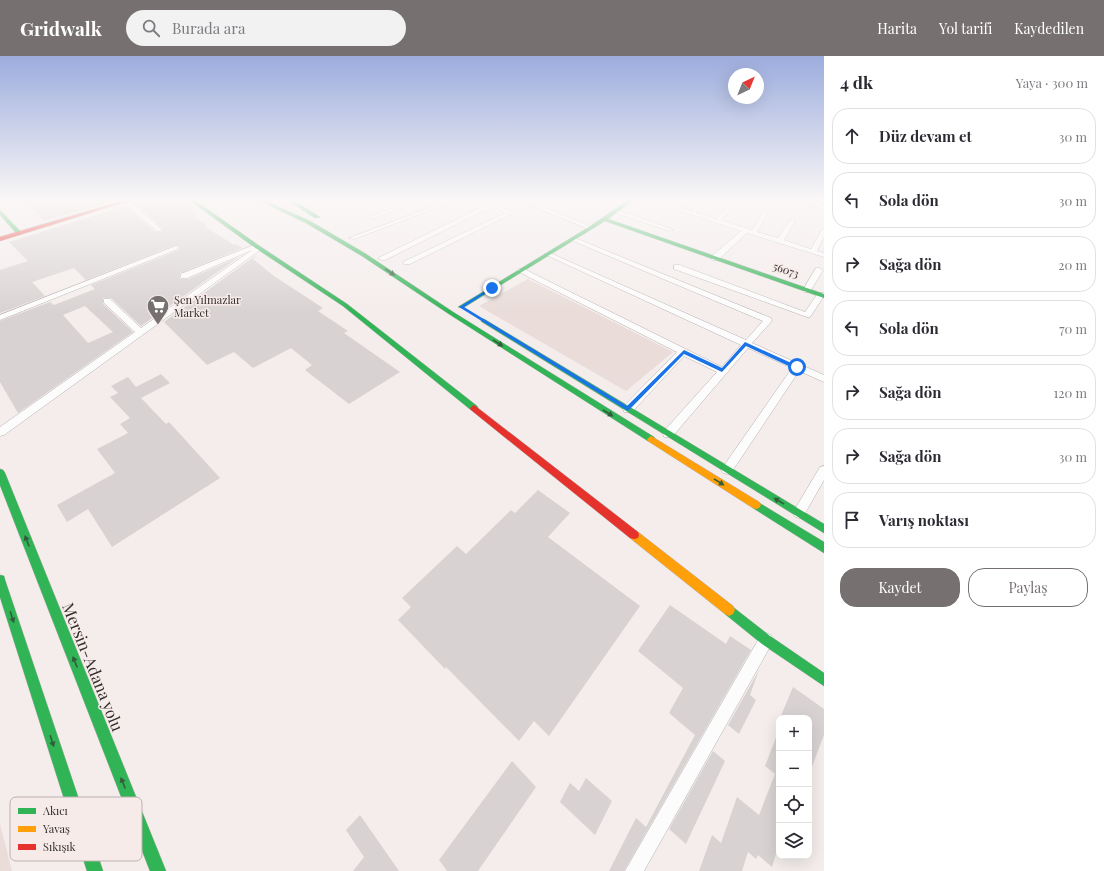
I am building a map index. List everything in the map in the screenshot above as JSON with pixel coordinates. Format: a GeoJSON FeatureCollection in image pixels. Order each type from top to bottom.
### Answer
{"type":"FeatureCollection","features":[{"type":"Feature","properties":{"kind":"main road"},"geometry":{"type":"LineString","coordinates":[[244,237],[345,305],[766,640],[824,680]]}},
{"type":"Feature","properties":{"kind":"main road"},"geometry":{"type":"LineString","coordinates":[[334,237],[364,255],[451,313],[824,548]]}},
{"type":"Feature","properties":{"kind":"main road"},"geometry":{"type":"LineString","coordinates":[[576,237],[521,271],[464,309],[824,529]]}},
{"type":"Feature","properties":{"kind":"main road","name":"56073"},"geometry":{"type":"LineString","coordinates":[[655,237],[823,295]]}},
{"type":"Feature","properties":{"kind":"main road"},"geometry":{"type":"LineString","coordinates":[[352,238],[435,291]]}},
{"type":"Feature","properties":{"kind":"main road","name":"Mersin-Adana yolu"},"geometry":{"type":"LineString","coordinates":[[0,473],[129,797]]}},
{"type":"Feature","properties":{"kind":"main road"},"geometry":{"type":"LineString","coordinates":[[0,580],[71,797]]}},
{"type":"Feature","properties":{"kind":"main road","name":"Mersin-Adana yolu"},"geometry":{"type":"LineString","coordinates":[[142,831],[158,871]]}},
{"type":"Feature","properties":{"kind":"main road"},"geometry":{"type":"LineString","coordinates":[[92,861],[95,871]]}},
{"type":"Feature","properties":{"kind":"street"},"geometry":{"type":"LineString","coordinates":[[382,258],[425,237]]}},
{"type":"Feature","properties":{"kind":"street"},"geometry":{"type":"LineString","coordinates":[[407,262],[459,237]]}},
{"type":"Feature","properties":{"kind":"street"},"geometry":{"type":"LineString","coordinates":[[715,258],[743,237]]}},
{"type":"Feature","properties":{"kind":"street"},"geometry":{"type":"LineString","coordinates":[[767,237],[824,255]]}},
{"type":"Feature","properties":{"kind":"street"},"geometry":{"type":"LineString","coordinates":[[780,241],[782,237]]}},
{"type":"Feature","properties":{"kind":"street"},"geometry":{"type":"LineString","coordinates":[[813,252],[821,237]]}},
{"type":"Feature","properties":{"kind":"street"},"geometry":{"type":"LineString","coordinates":[[573,239],[768,320],[722,370],[668,434]]}},
{"type":"Feature","properties":{"kind":"street"},"geometry":{"type":"LineString","coordinates":[[184,276],[258,247]]}},
{"type":"Feature","properties":{"kind":"street"},"geometry":{"type":"LineString","coordinates":[[0,432],[258,247]]}},
{"type":"Feature","properties":{"kind":"street"},"geometry":{"type":"LineString","coordinates":[[0,318],[176,248]]}},
{"type":"Feature","properties":{"kind":"street"},"geometry":{"type":"LineString","coordinates":[[548,254],[824,379]]}},
{"type":"Feature","properties":{"kind":"street"},"geometry":{"type":"LineString","coordinates":[[677,267],[807,315],[823,295]]}},
{"type":"Feature","properties":{"kind":"street"},"geometry":{"type":"LineString","coordinates":[[807,290],[820,270]]}},
{"type":"Feature","properties":{"kind":"street"},"geometry":{"type":"LineString","coordinates":[[521,271],[722,370]]}},
{"type":"Feature","properties":{"kind":"street"},"geometry":{"type":"LineString","coordinates":[[107,301],[140,332]]}},
{"type":"Feature","properties":{"kind":"street"},"geometry":{"type":"LineString","coordinates":[[628,409],[684,351]]}},
{"type":"Feature","properties":{"kind":"street"},"geometry":{"type":"LineString","coordinates":[[727,470],[797,367]]}},
{"type":"Feature","properties":{"kind":"street"},"geometry":{"type":"LineString","coordinates":[[799,513],[824,471]]}},
{"type":"Feature","properties":{"kind":"street"},"geometry":{"type":"LineString","coordinates":[[634,871],[766,640]]}},
{"type":"Feature","properties":{"kind":"shaded area"},"geometry":{"type":"Polygon","coordinates":[[[528,279],[673,352],[626,391],[479,306],[528,279]]]}},
{"type":"Feature","properties":{"kind":"shaded area"},"geometry":{"type":"Polygon","coordinates":[[[0,824],[12,871],[0,871],[0,824]]]}},
{"type":"Feature","properties":{"kind":"building"},"geometry":{"type":"Polygon","coordinates":[[[25,237],[221,237],[242,248],[180,273],[180,279],[188,279],[239,257],[141,326],[111,298],[103,298],[103,304],[133,332],[18,413],[0,382],[0,321],[50,302],[54,305],[95,289],[91,285],[179,250],[180,247],[175,245],[86,280],[74,268],[32,282],[45,296],[0,313],[0,270],[28,261],[9,242],[25,237]],[[85,306],[63,315],[88,343],[113,332],[85,306]]]}},
{"type":"Feature","properties":{"kind":"building"},"geometry":{"type":"Polygon","coordinates":[[[255,256],[253,259],[274,276],[323,308],[318,311],[348,331],[344,333],[400,372],[349,404],[305,370],[312,365],[291,348],[253,368],[234,352],[207,365],[164,322],[255,256]]]}},
{"type":"Feature","properties":{"kind":"building"},"geometry":{"type":"Polygon","coordinates":[[[161,374],[170,383],[141,398],[166,424],[169,422],[220,478],[112,547],[88,509],[67,522],[57,505],[115,473],[97,449],[128,433],[120,424],[130,418],[110,397],[118,393],[111,386],[128,377],[136,387],[161,374]]]}},
{"type":"Feature","properties":{"kind":"building"},"geometry":{"type":"Polygon","coordinates":[[[538,490],[570,513],[548,537],[640,606],[549,736],[534,721],[519,741],[446,667],[445,669],[398,620],[411,607],[402,598],[457,546],[466,554],[511,510],[515,513],[538,490]]]}},
{"type":"Feature","properties":{"kind":"building"},"geometry":{"type":"Polygon","coordinates":[[[670,605],[726,644],[730,636],[751,650],[624,871],[609,871],[636,818],[646,827],[695,735],[669,713],[683,688],[638,651],[670,605]]]}},
{"type":"Feature","properties":{"kind":"building"},"geometry":{"type":"Polygon","coordinates":[[[759,670],[750,695],[756,700],[739,734],[728,725],[759,670]]]}},
{"type":"Feature","properties":{"kind":"building"},"geometry":{"type":"Polygon","coordinates":[[[793,687],[824,709],[824,735],[812,767],[812,715],[781,715],[793,687]]]}},
{"type":"Feature","properties":{"kind":"building"},"geometry":{"type":"Polygon","coordinates":[[[776,737],[776,854],[772,867],[758,855],[756,859],[748,852],[742,871],[699,871],[712,835],[721,843],[737,797],[759,815],[775,774],[765,766],[776,737]]]}},
{"type":"Feature","properties":{"kind":"building"},"geometry":{"type":"Polygon","coordinates":[[[713,751],[725,761],[686,844],[669,829],[713,751]]]}},
{"type":"Feature","properties":{"kind":"building"},"geometry":{"type":"Polygon","coordinates":[[[512,761],[536,787],[478,871],[447,871],[439,860],[512,761]]]}},
{"type":"Feature","properties":{"kind":"building"},"geometry":{"type":"Polygon","coordinates":[[[586,778],[612,801],[595,835],[560,802],[570,783],[579,791],[586,778]]]}},
{"type":"Feature","properties":{"kind":"building"},"geometry":{"type":"Polygon","coordinates":[[[360,815],[399,871],[353,871],[364,857],[346,830],[360,815]]]}},
{"type":"Feature","properties":{"kind":"traffic: fast"},"geometry":{"type":"LineString","coordinates":[[243,237],[345,305],[474,408]]}},
{"type":"Feature","properties":{"kind":"traffic: fast"},"geometry":{"type":"LineString","coordinates":[[334,237],[364,255],[451,313],[651,439]]}},
{"type":"Feature","properties":{"kind":"traffic: fast"},"geometry":{"type":"LineString","coordinates":[[461,307],[576,237]]}},
{"type":"Feature","properties":{"kind":"traffic: fast"},"geometry":{"type":"LineString","coordinates":[[656,237],[824,296]]}},
{"type":"Feature","properties":{"kind":"traffic: fast"},"geometry":{"type":"LineString","coordinates":[[484,321],[824,529]]}},
{"type":"Feature","properties":{"kind":"traffic: fast"},"geometry":{"type":"LineString","coordinates":[[0,473],[129,797]]}},
{"type":"Feature","properties":{"kind":"traffic: fast"},"geometry":{"type":"LineString","coordinates":[[756,505],[824,548]]}},
{"type":"Feature","properties":{"kind":"traffic: fast"},"geometry":{"type":"LineString","coordinates":[[0,580],[71,797]]}},
{"type":"Feature","properties":{"kind":"traffic: fast"},"geometry":{"type":"LineString","coordinates":[[729,610],[766,640],[824,680]]}},
{"type":"Feature","properties":{"kind":"traffic: fast"},"geometry":{"type":"LineString","coordinates":[[142,831],[158,871]]}},
{"type":"Feature","properties":{"kind":"traffic: fast"},"geometry":{"type":"LineString","coordinates":[[92,861],[95,871]]}},
{"type":"Feature","properties":{"kind":"traffic: slow"},"geometry":{"type":"LineString","coordinates":[[651,439],[756,505]]}},
{"type":"Feature","properties":{"kind":"traffic: slow"},"geometry":{"type":"LineString","coordinates":[[634,535],[729,610]]}},
{"type":"Feature","properties":{"kind":"traffic: jam"},"geometry":{"type":"LineString","coordinates":[[0,239],[7,237]]}},
{"type":"Feature","properties":{"kind":"traffic: jam"},"geometry":{"type":"LineString","coordinates":[[474,408],[634,535]]}},
{"type":"Feature","properties":{"kind":"place","name":"Şen Yılmazlar Market"},"geometry":{"type":"Point","coordinates":[158,326]}},
{"type":"Feature","properties":{"kind":"route"},"geometry":{"type":"LineString","coordinates":[[492,288],[461,307],[628,409],[684,351],[722,370],[745,344],[797,367]]}}]}
